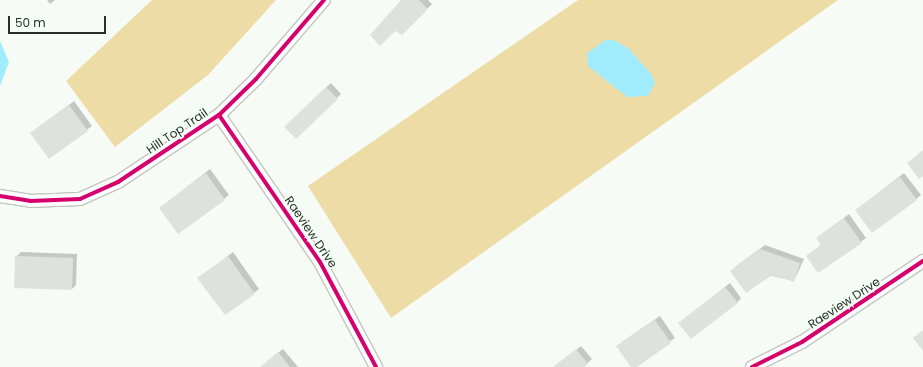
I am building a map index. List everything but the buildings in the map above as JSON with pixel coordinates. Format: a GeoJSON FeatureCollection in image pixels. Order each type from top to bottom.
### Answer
{"type":"FeatureCollection","features":[{"type":"Feature","properties":{"kind":"street","name":"Hill Top Trail"},"geometry":{"type":"LineString","coordinates":[[0,196],[30,201],[80,199],[118,182],[219,115],[256,79],[324,0]]}},
{"type":"Feature","properties":{"kind":"street","name":"Raeview Drive"},"geometry":{"type":"LineString","coordinates":[[219,115],[320,262],[376,367]]}},
{"type":"Feature","properties":{"kind":"street","name":"Raeview Drive"},"geometry":{"type":"LineString","coordinates":[[752,367],[802,342],[923,261]]}},
{"type":"Feature","properties":{"kind":"shaded area"},"geometry":{"type":"Polygon","coordinates":[[[152,0],[276,0],[208,75],[115,147],[66,81],[152,0]]]}},
{"type":"Feature","properties":{"kind":"shaded area"},"geometry":{"type":"Polygon","coordinates":[[[578,0],[838,0],[391,318],[308,186],[578,0]]]}},
{"type":"Feature","properties":{"kind":"water"},"geometry":{"type":"Polygon","coordinates":[[[606,40],[614,40],[628,48],[651,74],[655,83],[648,96],[627,97],[588,66],[587,53],[606,40]]]}},
{"type":"Feature","properties":{"kind":"water"},"geometry":{"type":"Polygon","coordinates":[[[0,41],[9,62],[0,86],[0,41]]]}},
{"type":"Feature","properties":{"kind":"cycle path"},"geometry":{"type":"LineString","coordinates":[[0,196],[30,201],[80,199],[118,182],[219,115],[256,79],[324,0]]}},
{"type":"Feature","properties":{"kind":"cycle path"},"geometry":{"type":"LineString","coordinates":[[219,115],[320,262],[376,367]]}},
{"type":"Feature","properties":{"kind":"cycle path"},"geometry":{"type":"LineString","coordinates":[[752,367],[802,342],[923,261]]}}]}
